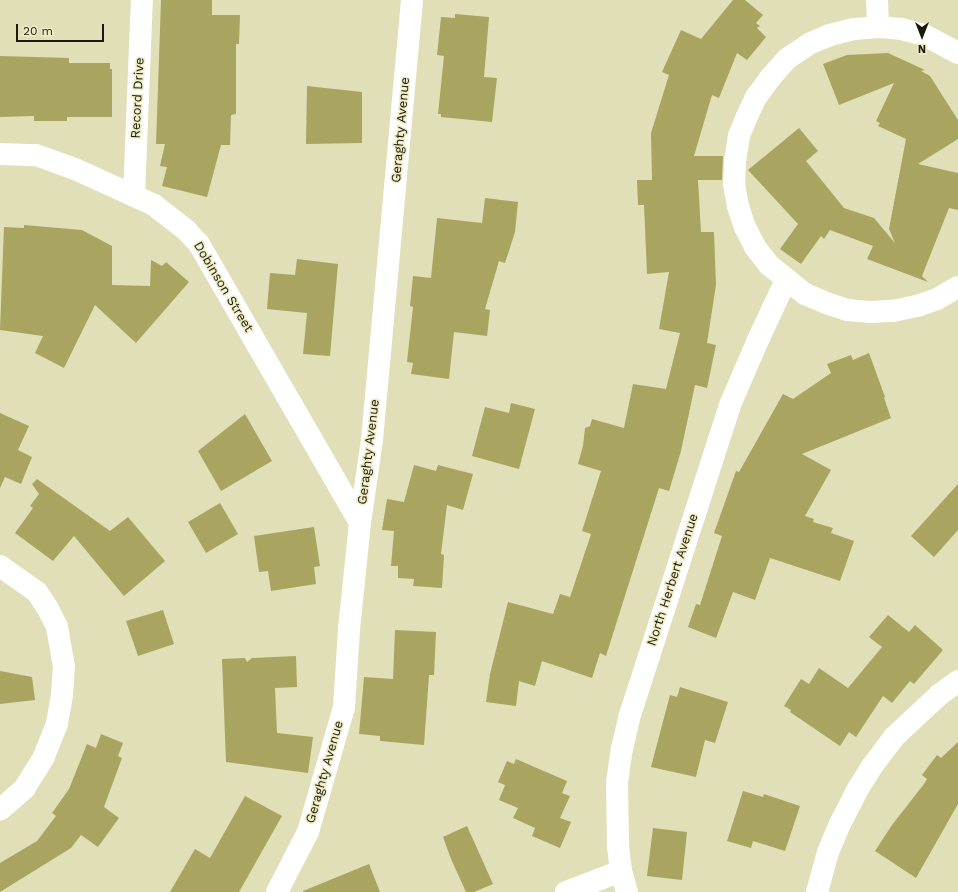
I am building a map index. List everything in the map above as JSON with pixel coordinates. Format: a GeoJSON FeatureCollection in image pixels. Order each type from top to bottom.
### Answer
{"type":"FeatureCollection","features":[{"type":"Feature","properties":{"kind":"street","name":"Record Drive"},"geometry":{"type":"LineString","coordinates":[[134,196],[142,0]]}},
{"type":"Feature","properties":{"kind":"street","name":"Geraghty Avenue"},"geometry":{"type":"LineString","coordinates":[[277,892],[308,832],[344,707],[349,629],[360,523],[372,440],[412,0]]}},
{"type":"Feature","properties":{"kind":"street"},"geometry":{"type":"LineString","coordinates":[[877,0],[878,27]]}},
{"type":"Feature","properties":{"kind":"street"},"geometry":{"type":"LineString","coordinates":[[958,53],[924,35],[902,29],[878,27],[854,29],[830,35],[809,44],[787,60],[770,78],[756,97],[746,116],[739,136],[735,160],[734,184],[738,206],[745,227],[756,247],[769,265],[805,294],[847,310],[871,312],[893,311],[917,306],[937,299],[958,287]]}},
{"type":"Feature","properties":{"kind":"street","name":"Dobinson Street"},"geometry":{"type":"LineString","coordinates":[[0,154],[36,155],[75,169],[154,205],[186,230],[199,244],[360,523]]}},
{"type":"Feature","properties":{"kind":"street","name":"North Herbert Avenue"},"geometry":{"type":"LineString","coordinates":[[627,892],[621,871],[618,845],[617,783],[622,749],[629,718],[730,404],[786,280]]}},
{"type":"Feature","properties":{"kind":"street"},"geometry":{"type":"LineString","coordinates":[[0,566],[37,592],[48,609],[57,627],[64,666],[62,695],[57,724],[44,757],[25,788],[0,810]]}},
{"type":"Feature","properties":{"kind":"street"},"geometry":{"type":"LineString","coordinates":[[817,892],[828,852],[840,822],[873,765],[894,737],[938,695],[958,681]]}},
{"type":"Feature","properties":{"kind":"street"},"geometry":{"type":"LineString","coordinates":[[566,892],[621,871]]}},
{"type":"Feature","properties":{"kind":"building"},"geometry":{"type":"Polygon","coordinates":[[[161,0],[212,0],[212,15],[240,15],[239,44],[236,44],[236,114],[231,115],[230,145],[221,145],[207,197],[162,186],[167,167],[160,166],[165,144],[156,144],[161,0]]]}},
{"type":"Feature","properties":{"kind":"building"},"geometry":{"type":"Polygon","coordinates":[[[733,0],[745,0],[763,15],[756,23],[760,26],[757,28],[766,37],[747,60],[737,53],[719,98],[712,95],[694,156],[723,156],[722,180],[698,180],[701,232],[714,232],[716,285],[707,343],[716,345],[707,388],[695,385],[681,451],[669,491],[659,488],[606,656],[600,653],[592,678],[542,661],[535,686],[519,681],[516,706],[486,702],[490,674],[508,602],[553,614],[560,594],[570,597],[591,534],[582,531],[601,471],[578,464],[583,446],[585,428],[590,426],[592,419],[624,428],[633,384],[666,389],[680,333],[659,329],[669,272],[647,274],[644,205],[638,205],[637,180],[652,180],[651,133],[669,75],[662,72],[681,30],[701,39],[733,0]]]}},
{"type":"Feature","properties":{"kind":"building"},"geometry":{"type":"Polygon","coordinates":[[[455,14],[489,17],[484,77],[497,78],[492,122],[441,117],[441,114],[438,114],[444,56],[437,55],[441,17],[455,18],[455,14]]]}},
{"type":"Feature","properties":{"kind":"building"},"geometry":{"type":"Polygon","coordinates":[[[888,53],[925,70],[921,71],[930,76],[958,120],[958,139],[918,164],[958,173],[958,210],[949,208],[922,276],[928,282],[867,259],[873,246],[830,230],[824,239],[821,236],[801,264],[780,249],[798,224],[748,170],[799,128],[818,151],[806,161],[844,208],[874,218],[895,243],[889,229],[906,139],[878,126],[880,123],[876,121],[894,83],[839,105],[823,64],[847,55],[888,53]]]}},
{"type":"Feature","properties":{"kind":"building"},"geometry":{"type":"Polygon","coordinates":[[[0,56],[69,58],[69,63],[110,63],[110,69],[112,69],[112,117],[67,117],[67,121],[34,121],[34,116],[0,117],[0,56]]]}},
{"type":"Feature","properties":{"kind":"building"},"geometry":{"type":"Polygon","coordinates":[[[307,86],[362,92],[362,143],[306,144],[307,86]]]}},
{"type":"Feature","properties":{"kind":"building"},"geometry":{"type":"Polygon","coordinates":[[[485,198],[518,202],[515,232],[505,263],[499,261],[485,309],[490,310],[487,336],[454,332],[449,379],[411,374],[413,363],[407,362],[413,307],[410,306],[413,276],[431,278],[437,218],[482,223],[485,198]]]}},
{"type":"Feature","properties":{"kind":"building"},"geometry":{"type":"Polygon","coordinates":[[[24,225],[82,230],[112,246],[112,285],[150,286],[151,260],[162,266],[166,262],[189,282],[136,343],[95,305],[64,368],[35,353],[43,336],[0,330],[4,227],[24,228],[24,225]]]}},
{"type":"Feature","properties":{"kind":"building"},"geometry":{"type":"Polygon","coordinates":[[[297,259],[338,264],[330,356],[303,354],[307,313],[267,309],[270,273],[295,275],[297,259]]]}},
{"type":"Feature","properties":{"kind":"building"},"geometry":{"type":"Polygon","coordinates":[[[869,353],[891,418],[802,454],[831,470],[805,516],[814,519],[813,522],[833,528],[831,533],[854,541],[840,581],[770,558],[755,600],[733,592],[716,638],[688,627],[696,604],[700,605],[722,536],[714,533],[736,471],[739,472],[783,394],[793,399],[831,373],[827,364],[851,355],[853,360],[869,353]]]}},
{"type":"Feature","properties":{"kind":"building"},"geometry":{"type":"Polygon","coordinates":[[[511,403],[535,409],[519,469],[472,456],[485,407],[509,413],[511,403]]]}},
{"type":"Feature","properties":{"kind":"building"},"geometry":{"type":"Polygon","coordinates":[[[0,413],[29,426],[18,450],[32,457],[21,484],[5,477],[0,488],[0,413]]]}},
{"type":"Feature","properties":{"kind":"building"},"geometry":{"type":"Polygon","coordinates":[[[245,414],[272,461],[221,491],[198,451],[245,414]]]}},
{"type":"Feature","properties":{"kind":"building"},"geometry":{"type":"Polygon","coordinates":[[[414,465],[436,471],[438,465],[473,474],[463,510],[447,505],[441,554],[444,555],[442,588],[413,586],[414,579],[398,578],[398,566],[391,566],[394,531],[382,530],[387,499],[404,502],[414,465]]]}},
{"type":"Feature","properties":{"kind":"building"},"geometry":{"type":"Polygon","coordinates":[[[37,479],[110,531],[128,517],[165,561],[124,596],[74,536],[53,561],[15,533],[33,508],[30,506],[39,494],[32,484],[37,479]]]}},
{"type":"Feature","properties":{"kind":"building"},"geometry":{"type":"Polygon","coordinates":[[[958,484],[958,530],[934,557],[911,536],[958,484]]]}},
{"type":"Feature","properties":{"kind":"building"},"geometry":{"type":"Polygon","coordinates":[[[220,503],[238,534],[206,553],[188,522],[220,503]]]}},
{"type":"Feature","properties":{"kind":"building"},"geometry":{"type":"Polygon","coordinates":[[[314,527],[320,566],[314,567],[316,584],[271,591],[268,571],[259,572],[254,536],[314,527]]]}},
{"type":"Feature","properties":{"kind":"building"},"geometry":{"type":"Polygon","coordinates":[[[163,610],[174,644],[138,656],[126,621],[163,610]]]}},
{"type":"Feature","properties":{"kind":"building"},"geometry":{"type":"Polygon","coordinates":[[[888,615],[909,632],[915,625],[943,650],[914,684],[910,681],[892,703],[883,696],[856,737],[849,732],[840,746],[790,712],[791,710],[784,706],[801,679],[809,684],[819,668],[848,688],[882,647],[869,637],[888,615]]]}},
{"type":"Feature","properties":{"kind":"building"},"geometry":{"type":"Polygon","coordinates":[[[395,630],[436,632],[434,675],[429,675],[424,745],[380,741],[380,736],[359,734],[364,677],[393,679],[395,630]]]}},
{"type":"Feature","properties":{"kind":"building"},"geometry":{"type":"Polygon","coordinates":[[[296,656],[297,687],[275,688],[277,733],[313,737],[308,773],[226,762],[222,659],[245,658],[247,662],[252,658],[296,656]]]}},
{"type":"Feature","properties":{"kind":"building"},"geometry":{"type":"Polygon","coordinates":[[[0,671],[32,677],[35,700],[0,704],[0,671]]]}},
{"type":"Feature","properties":{"kind":"building"},"geometry":{"type":"Polygon","coordinates":[[[680,687],[728,702],[715,743],[705,740],[696,777],[651,767],[670,695],[677,697],[680,687]]]}},
{"type":"Feature","properties":{"kind":"building"},"geometry":{"type":"Polygon","coordinates":[[[101,734],[123,743],[118,756],[122,758],[104,807],[119,818],[98,847],[81,835],[71,848],[0,892],[0,863],[37,841],[56,816],[52,813],[69,789],[87,744],[96,748],[101,734]]]}},
{"type":"Feature","properties":{"kind":"building"},"geometry":{"type":"Polygon","coordinates":[[[958,742],[958,804],[916,878],[875,851],[892,825],[924,784],[927,779],[922,775],[937,755],[941,758],[958,742]]]}},
{"type":"Feature","properties":{"kind":"building"},"geometry":{"type":"Polygon","coordinates":[[[516,759],[567,781],[562,793],[570,796],[560,818],[571,822],[560,848],[532,836],[535,828],[513,818],[518,808],[499,800],[505,785],[498,782],[507,761],[514,764],[516,759]]]}},
{"type":"Feature","properties":{"kind":"building"},"geometry":{"type":"Polygon","coordinates":[[[743,791],[763,797],[764,794],[800,806],[785,851],[753,841],[751,848],[727,841],[743,791]]]}},
{"type":"Feature","properties":{"kind":"building"},"geometry":{"type":"Polygon","coordinates":[[[245,796],[282,816],[239,892],[170,892],[195,849],[210,858],[245,796]]]}},
{"type":"Feature","properties":{"kind":"building"},"geometry":{"type":"Polygon","coordinates":[[[467,826],[493,884],[474,892],[466,892],[443,837],[467,826]]]}},
{"type":"Feature","properties":{"kind":"building"},"geometry":{"type":"Polygon","coordinates":[[[653,828],[687,832],[682,880],[647,876],[653,828]]]}},
{"type":"Feature","properties":{"kind":"building"},"geometry":{"type":"Polygon","coordinates":[[[369,864],[380,892],[303,892],[303,891],[369,864]]]}}]}
